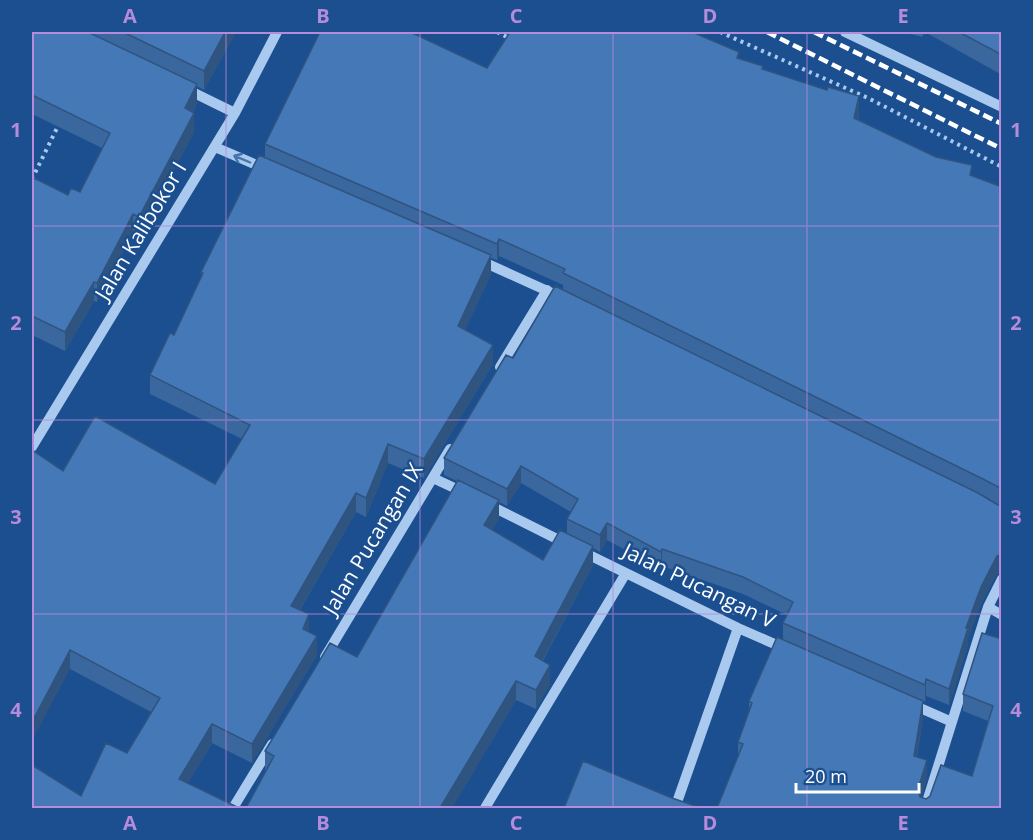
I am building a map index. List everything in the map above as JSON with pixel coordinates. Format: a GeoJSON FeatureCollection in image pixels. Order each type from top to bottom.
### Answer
{"type":"FeatureCollection","features":[{"type":"Feature","properties":{"kind":"street","name":"Jalan Kalibokor I"},"geometry":{"type":"LineString","coordinates":[[32,447],[215,147],[277,32]]}},
{"type":"Feature","properties":{"kind":"street"},"geometry":{"type":"LineString","coordinates":[[845,32],[1002,107]]}},
{"type":"Feature","properties":{"kind":"street"},"geometry":{"type":"LineString","coordinates":[[173,83],[235,113]]}},
{"type":"Feature","properties":{"kind":"street"},"geometry":{"type":"LineString","coordinates":[[215,147],[279,174]]}},
{"type":"Feature","properties":{"kind":"street"},"geometry":{"type":"LineString","coordinates":[[472,258],[568,300]]}},
{"type":"Feature","properties":{"kind":"street"},"geometry":{"type":"LineString","coordinates":[[493,379],[547,290]]}},
{"type":"Feature","properties":{"kind":"street","name":"Jalan Pucangan IX"},"geometry":{"type":"LineString","coordinates":[[318,668],[457,438]]}},
{"type":"Feature","properties":{"kind":"street","name":"Jalan Pucangan V"},"geometry":{"type":"LineString","coordinates":[[433,478],[738,628],[792,651]]}},
{"type":"Feature","properties":{"kind":"street"},"geometry":{"type":"LineString","coordinates":[[485,808],[626,573]]}},
{"type":"Feature","properties":{"kind":"street"},"geometry":{"type":"LineString","coordinates":[[925,808],[988,607],[1002,579]]}},
{"type":"Feature","properties":{"kind":"street"},"geometry":{"type":"LineString","coordinates":[[988,607],[1002,615]]}},
{"type":"Feature","properties":{"kind":"street"},"geometry":{"type":"LineString","coordinates":[[675,808],[738,628]]}},
{"type":"Feature","properties":{"kind":"street"},"geometry":{"type":"LineString","coordinates":[[898,698],[952,722]]}},
{"type":"Feature","properties":{"kind":"street"},"geometry":{"type":"LineString","coordinates":[[233,808],[275,738]]}},
{"type":"Feature","properties":{"kind":"path"},"geometry":{"type":"LineString","coordinates":[[497,32],[514,40]]}},
{"type":"Feature","properties":{"kind":"path"},"geometry":{"type":"LineString","coordinates":[[720,32],[868,98],[1002,166]]}},
{"type":"Feature","properties":{"kind":"path"},"geometry":{"type":"LineString","coordinates":[[32,179],[63,118]]}},
{"type":"Feature","properties":{"kind":"building"},"geometry":{"type":"Polygon","coordinates":[[[32,32],[88,32],[197,84],[185,108],[194,113],[139,217],[133,214],[97,283],[94,282],[65,332],[32,316],[32,177],[68,195],[71,188],[80,192],[110,133],[32,95],[32,32]]]}},
{"type":"Feature","properties":{"kind":"building"},"geometry":{"type":"Polygon","coordinates":[[[123,32],[225,32],[204,71],[123,32]]]}},
{"type":"Feature","properties":{"kind":"building"},"geometry":{"type":"Polygon","coordinates":[[[320,32],[410,32],[487,68],[510,32],[692,32],[739,52],[737,58],[763,66],[762,69],[827,90],[828,87],[859,96],[854,118],[936,157],[972,165],[970,175],[1002,187],[1002,489],[563,273],[565,269],[499,239],[497,244],[265,144],[320,32]]]}},
{"type":"Feature","properties":{"kind":"building"},"geometry":{"type":"Polygon","coordinates":[[[959,32],[1002,32],[1002,55],[959,32]]]}},
{"type":"Feature","properties":{"kind":"building"},"geometry":{"type":"Polygon","coordinates":[[[259,155],[491,255],[458,326],[493,345],[424,459],[388,444],[366,498],[356,493],[291,606],[309,614],[303,629],[317,636],[252,744],[212,724],[179,779],[239,808],[32,808],[32,765],[81,796],[106,743],[127,753],[160,698],[70,650],[32,722],[32,450],[63,471],[95,416],[215,484],[250,425],[150,375],[170,333],[174,335],[203,273],[201,272],[259,155]]]}},
{"type":"Feature","properties":{"kind":"building"},"geometry":{"type":"Polygon","coordinates":[[[555,286],[1002,505],[1002,555],[997,556],[981,587],[966,628],[968,628],[949,689],[926,679],[925,685],[783,623],[793,602],[743,577],[662,549],[661,552],[607,523],[600,535],[567,519],[578,499],[521,466],[507,489],[444,458],[506,355],[513,358],[555,286]]]}},
{"type":"Feature","properties":{"kind":"building"},"geometry":{"type":"Polygon","coordinates":[[[458,480],[499,500],[484,525],[543,560],[560,530],[593,546],[535,656],[550,665],[536,690],[516,681],[440,808],[246,808],[274,756],[265,751],[330,643],[357,657],[458,480]]]}},
{"type":"Feature","properties":{"kind":"building"},"geometry":{"type":"Polygon","coordinates":[[[982,633],[1002,639],[1002,808],[717,808],[743,744],[738,742],[752,703],[749,701],[777,637],[923,701],[914,756],[927,760],[918,789],[920,797],[926,799],[930,796],[941,765],[972,776],[993,706],[963,694],[982,633]]]}},
{"type":"Feature","properties":{"kind":"building"},"geometry":{"type":"Polygon","coordinates":[[[583,761],[672,798],[701,808],[564,808],[583,761]]]}},
{"type":"Feature","properties":{"kind":"railway"},"geometry":{"type":"LineString","coordinates":[[767,32],[1002,149]]}},
{"type":"Feature","properties":{"kind":"railway"},"geometry":{"type":"LineString","coordinates":[[814,32],[1002,124]]}}]}
